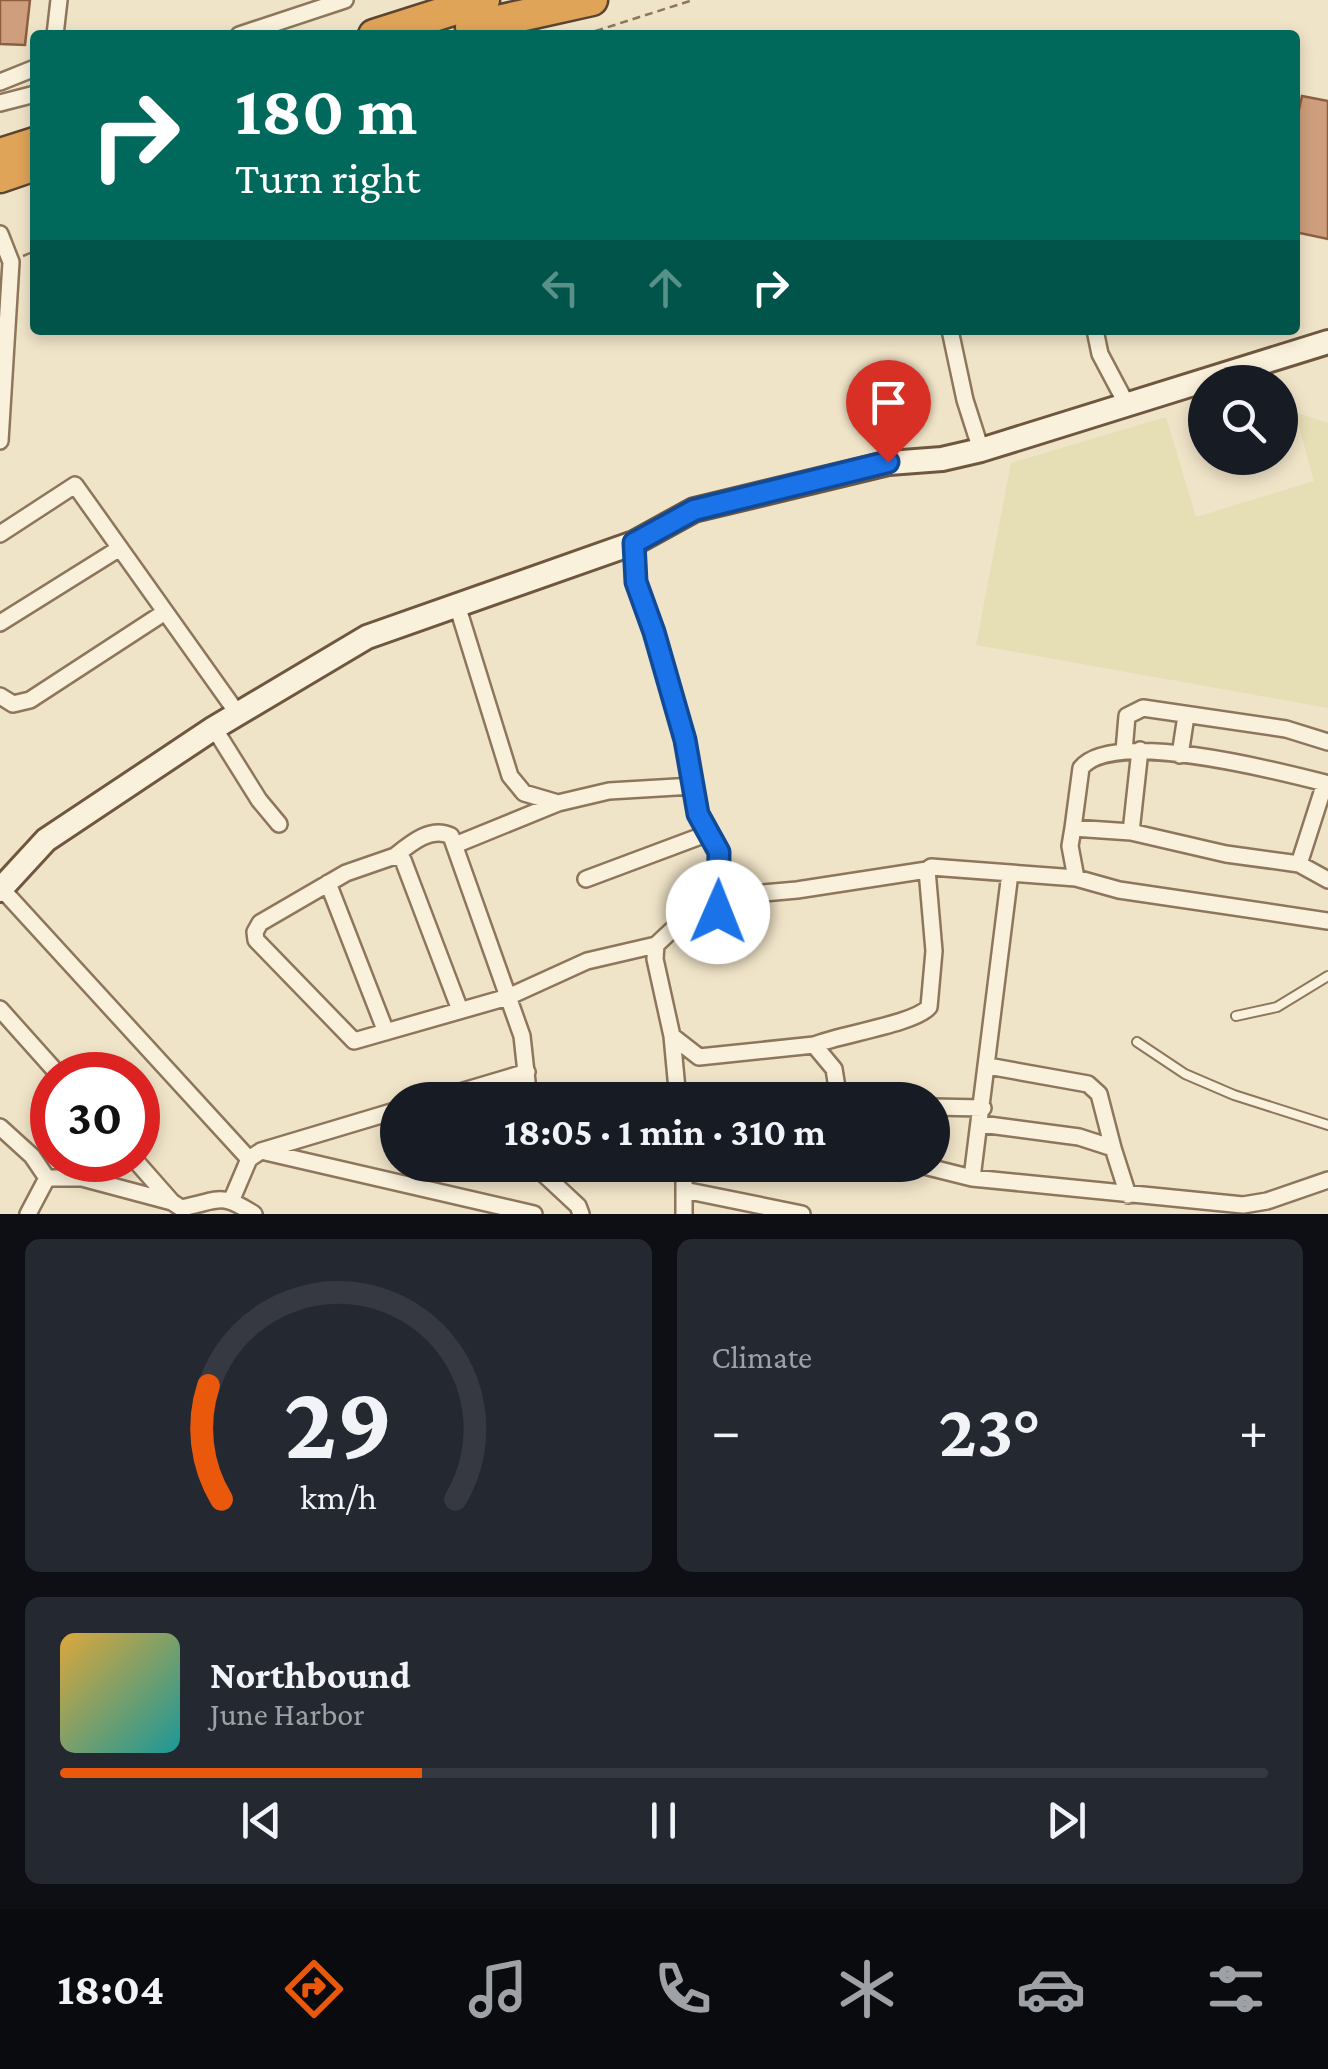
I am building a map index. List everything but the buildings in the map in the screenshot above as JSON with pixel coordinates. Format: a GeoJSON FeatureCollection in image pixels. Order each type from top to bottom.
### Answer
{"type":"FeatureCollection","features":[{"type":"Feature","properties":{"kind":"highway"},"geometry":{"type":"LineString","coordinates":[[396,30],[555,0]]}},
{"type":"Feature","properties":{"kind":"highway"},"geometry":{"type":"LineString","coordinates":[[468,14],[592,0]]}},
{"type":"Feature","properties":{"kind":"highway"},"geometry":{"type":"LineString","coordinates":[[0,154],[30,145]]}},
{"type":"Feature","properties":{"kind":"highway"},"geometry":{"type":"LineString","coordinates":[[0,176],[30,167]]}},
{"type":"Feature","properties":{"kind":"street"},"geometry":{"type":"LineString","coordinates":[[55,30],[58,0]]}},
{"type":"Feature","properties":{"kind":"street"},"geometry":{"type":"LineString","coordinates":[[254,30],[346,0]]}},
{"type":"Feature","properties":{"kind":"street"},"geometry":{"type":"LineString","coordinates":[[0,82],[30,70]]}},
{"type":"Feature","properties":{"kind":"street"},"geometry":{"type":"LineString","coordinates":[[0,104],[30,95]]}},
{"type":"Feature","properties":{"kind":"street"},"geometry":{"type":"LineString","coordinates":[[0,234],[11,262],[0,441]]}},
{"type":"Feature","properties":{"kind":"street"},"geometry":{"type":"LineString","coordinates":[[951,335],[981,450]]}},
{"type":"Feature","properties":{"kind":"street"},"geometry":{"type":"LineString","coordinates":[[1096,335],[1100,354],[1126,403]]}},
{"type":"Feature","properties":{"kind":"street"},"geometry":{"type":"LineString","coordinates":[[534,1214],[255,1155],[1,889],[46,840],[214,728],[367,637],[634,543],[694,510],[888,462],[981,450],[1328,342]]}},
{"type":"Feature","properties":{"kind":"street"},"geometry":{"type":"LineString","coordinates":[[0,534],[75,485],[238,714]]}},
{"type":"Feature","properties":{"kind":"street"},"geometry":{"type":"LineString","coordinates":[[528,1082],[522,1036],[508,997],[455,845],[446,832],[416,839],[396,856],[346,873],[260,923],[255,932],[256,940],[354,1041],[508,997],[587,961],[656,945],[672,930],[718,912],[719,852],[698,814],[685,740],[636,582],[634,543]]}},
{"type":"Feature","properties":{"kind":"street"},"geometry":{"type":"LineString","coordinates":[[0,623],[120,548]]}},
{"type":"Feature","properties":{"kind":"street"},"geometry":{"type":"LineString","coordinates":[[457,606],[510,776],[524,793],[558,804]]}},
{"type":"Feature","properties":{"kind":"street"},"geometry":{"type":"LineString","coordinates":[[0,696],[13,704],[30,700],[165,612]]}},
{"type":"Feature","properties":{"kind":"street"},"geometry":{"type":"LineString","coordinates":[[1131,832],[1132,751],[1127,716],[1134,710],[1143,708],[1286,729],[1328,742]]}},
{"type":"Feature","properties":{"kind":"street"},"geometry":{"type":"LineString","coordinates":[[1180,755],[1186,716]]}},
{"type":"Feature","properties":{"kind":"street"},"geometry":{"type":"LineString","coordinates":[[214,728],[259,800],[280,824]]}},
{"type":"Feature","properties":{"kind":"street"},"geometry":{"type":"LineString","coordinates":[[1076,878],[1070,846],[1081,768],[1101,753],[1132,751],[1326,777],[1299,864]]}},
{"type":"Feature","properties":{"kind":"street"},"geometry":{"type":"LineString","coordinates":[[455,845],[558,804],[609,791],[693,786]]}},
{"type":"Feature","properties":{"kind":"street"},"geometry":{"type":"LineString","coordinates":[[1073,828],[1131,832],[1226,854],[1299,864],[1328,880]]}},
{"type":"Feature","properties":{"kind":"street"},"geometry":{"type":"LineString","coordinates":[[586,878],[709,833]]}},
{"type":"Feature","properties":{"kind":"street"},"geometry":{"type":"LineString","coordinates":[[396,856],[403,860],[460,1010]]}},
{"type":"Feature","properties":{"kind":"street"},"geometry":{"type":"LineString","coordinates":[[719,897],[797,890],[940,866],[1076,878],[1119,890],[1328,921]]}},
{"type":"Feature","properties":{"kind":"street"},"geometry":{"type":"LineString","coordinates":[[672,1036],[699,1057],[814,1045],[923,1014],[929,1007],[934,951],[927,870]]}},
{"type":"Feature","properties":{"kind":"street"},"geometry":{"type":"LineString","coordinates":[[972,1178],[1010,873]]}},
{"type":"Feature","properties":{"kind":"street"},"geometry":{"type":"LineString","coordinates":[[328,883],[386,1032]]}},
{"type":"Feature","properties":{"kind":"street"},"geometry":{"type":"LineString","coordinates":[[656,945],[654,959],[672,1036],[676,1082]]}},
{"type":"Feature","properties":{"kind":"street"},"geometry":{"type":"LineString","coordinates":[[0,1009],[38,1052]]}},
{"type":"Feature","properties":{"kind":"street"},"geometry":{"type":"LineString","coordinates":[[814,1045],[834,1069],[836,1082]]}},
{"type":"Feature","properties":{"kind":"street"},"geometry":{"type":"LineString","coordinates":[[988,1066],[1088,1084],[1099,1094],[1128,1195]]}},
{"type":"Feature","properties":{"kind":"street"},"geometry":{"type":"LineString","coordinates":[[493,1082],[527,1072]]}},
{"type":"Feature","properties":{"kind":"street"},"geometry":{"type":"LineString","coordinates":[[950,1110],[1079,1136],[1113,1148]]}},
{"type":"Feature","properties":{"kind":"street"},"geometry":{"type":"LineString","coordinates":[[232,1199],[255,1155],[380,1116]]}},
{"type":"Feature","properties":{"kind":"street"},"geometry":{"type":"LineString","coordinates":[[0,1126],[30,1154]]}},
{"type":"Feature","properties":{"kind":"street"},"geometry":{"type":"LineString","coordinates":[[950,1172],[1128,1195],[1243,1204],[1328,1180]]}},
{"type":"Feature","properties":{"kind":"street"},"geometry":{"type":"LineString","coordinates":[[28,1214],[45,1182]]}},
{"type":"Feature","properties":{"kind":"street"},"geometry":{"type":"LineString","coordinates":[[95,1182],[179,1208],[232,1199],[254,1214]]}},
{"type":"Feature","properties":{"kind":"street"},"geometry":{"type":"LineString","coordinates":[[155,1182],[179,1208]]}},
{"type":"Feature","properties":{"kind":"street"},"geometry":{"type":"LineString","coordinates":[[552,1182],[578,1206],[581,1214]]}},
{"type":"Feature","properties":{"kind":"street"},"geometry":{"type":"LineString","coordinates":[[684,1182],[684,1214]]}},
{"type":"Feature","properties":{"kind":"street"},"geometry":{"type":"LineString","coordinates":[[684,1190],[802,1214]]}},
{"type":"Feature","properties":{"kind":"lane"},"geometry":{"type":"LineString","coordinates":[[1236,1016],[1277,1008],[1328,976]]}},
{"type":"Feature","properties":{"kind":"lane"},"geometry":{"type":"LineString","coordinates":[[1137,1042],[1185,1074],[1328,1126]]}},
{"type":"Feature","properties":{"kind":"path"},"geometry":{"type":"LineString","coordinates":[[598,30],[693,0]]}},
{"type":"Feature","properties":{"kind":"shaded area"},"geometry":{"type":"Polygon","coordinates":[[[1298,413],[1328,423],[1328,708],[976,645],[1011,463],[1166,417],[1196,517],[1314,481],[1298,413]]]}},
{"type":"Feature","properties":{"kind":"route"},"geometry":{"type":"LineString","coordinates":[[718,912],[719,852],[698,814],[685,740],[636,582],[634,543],[694,510],[888,462]]}}]}
